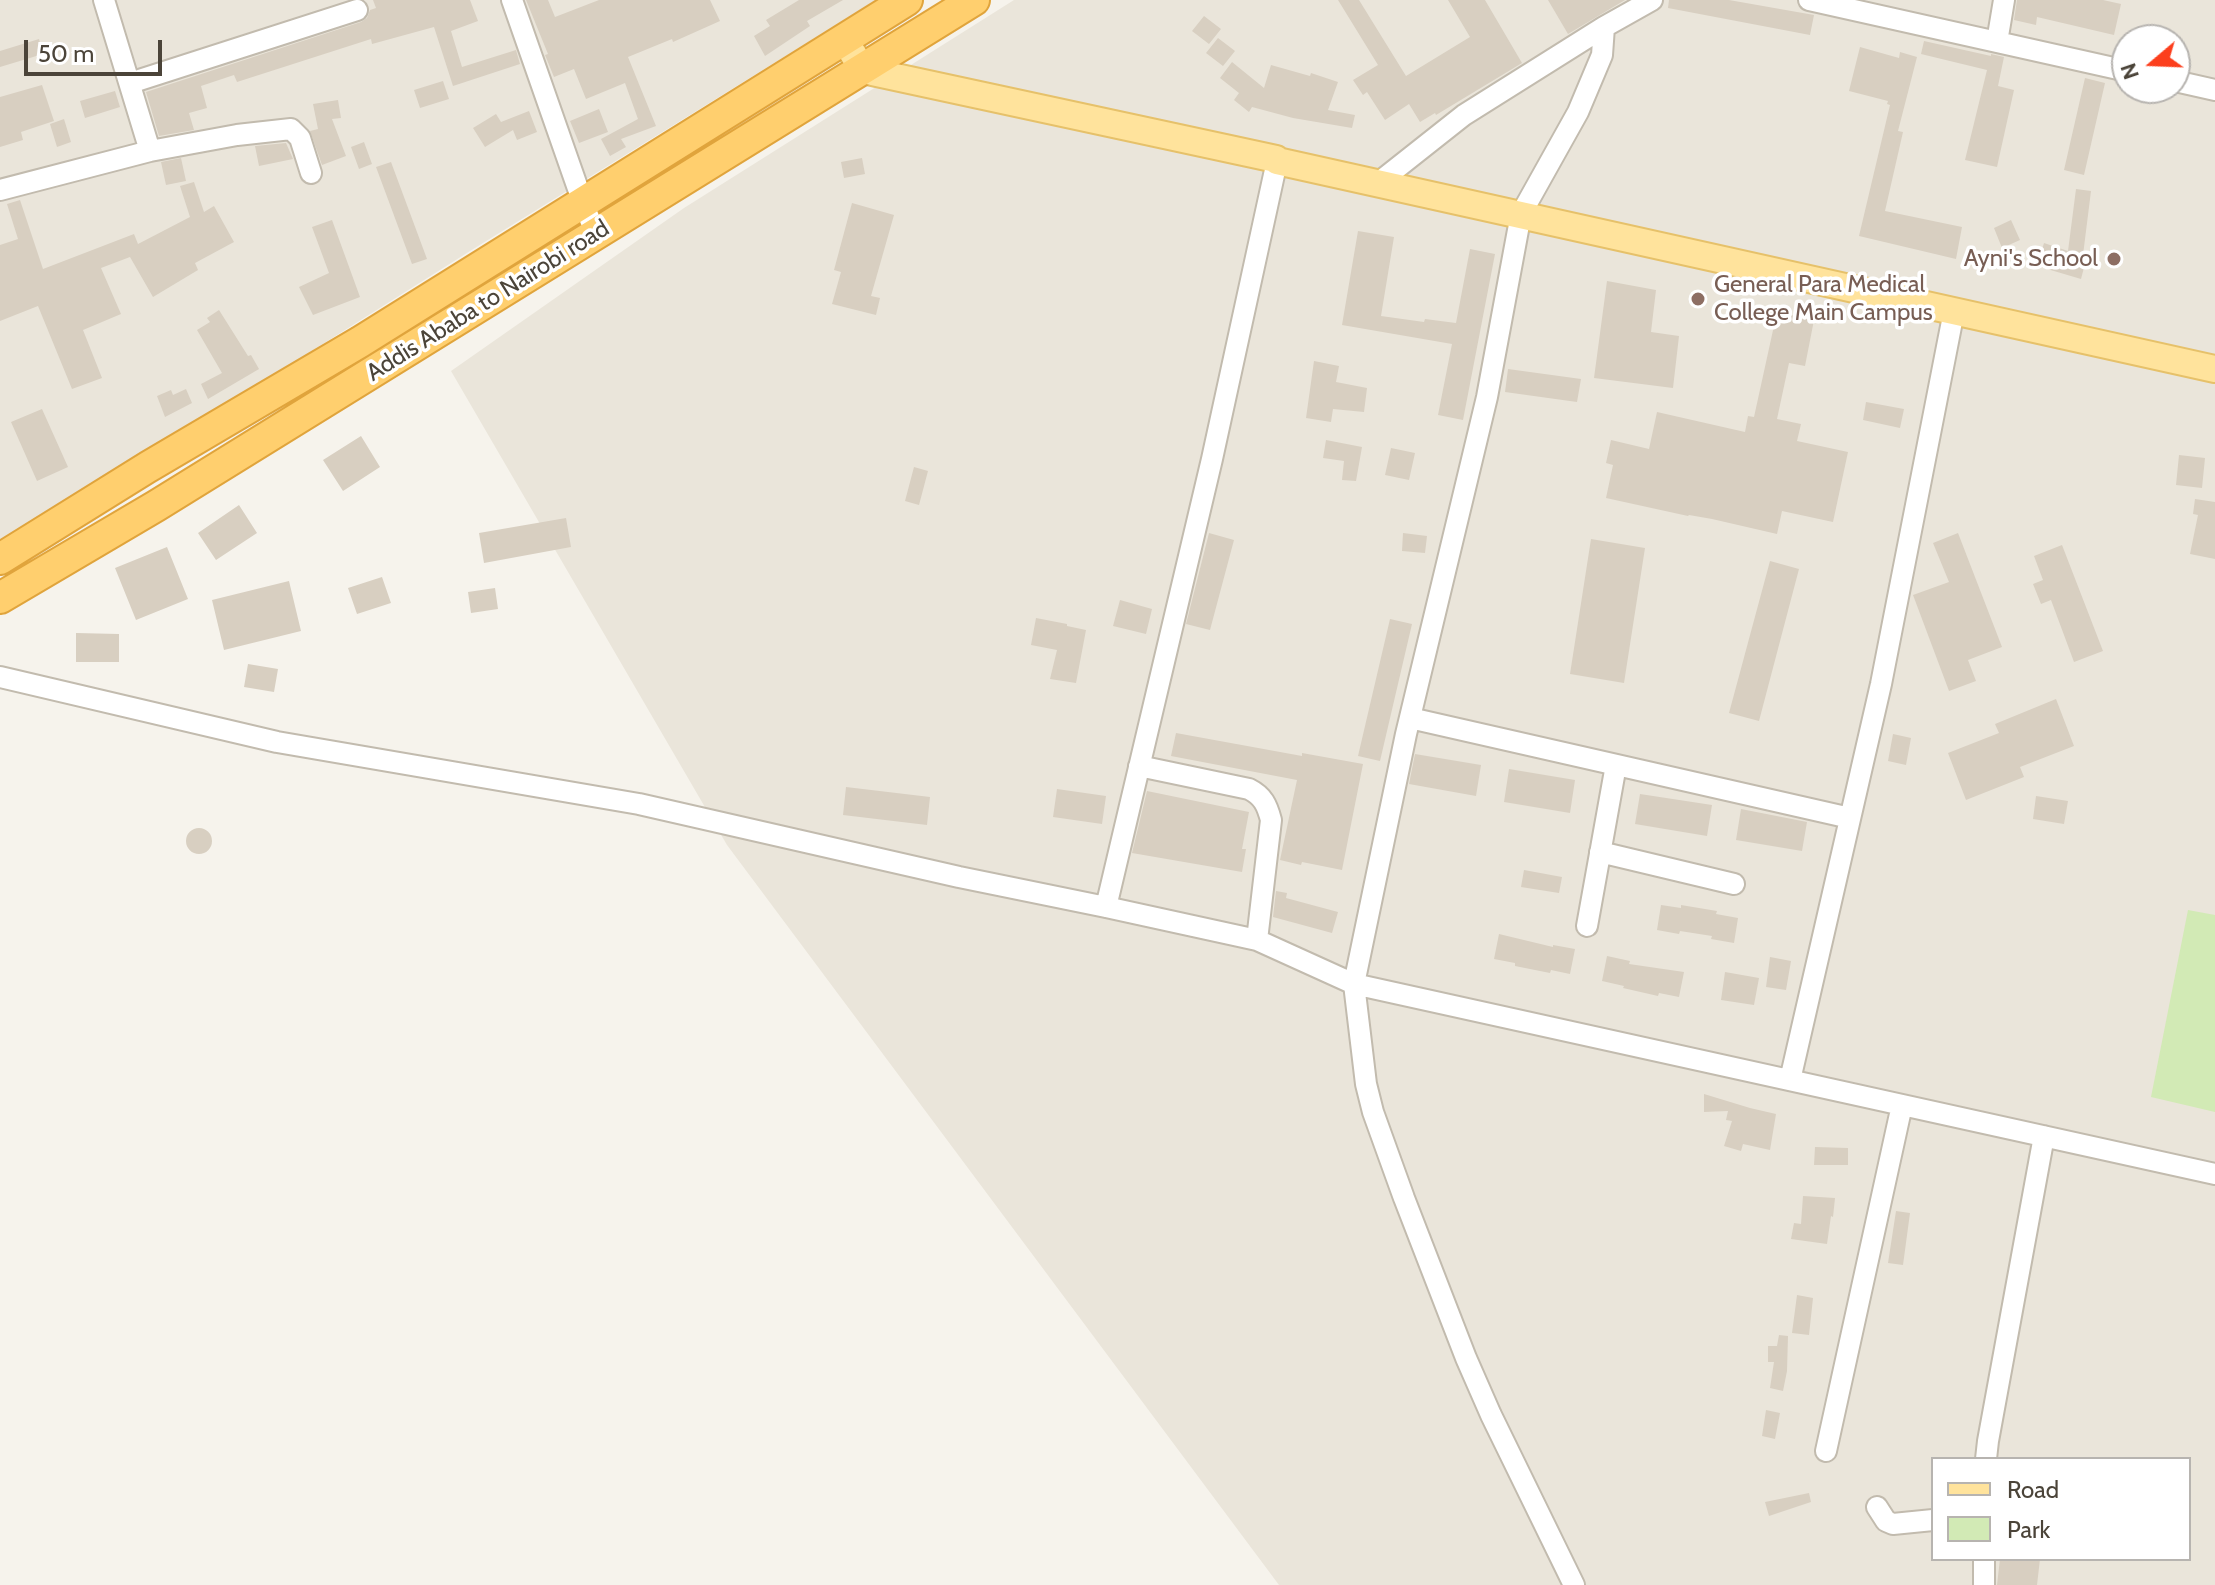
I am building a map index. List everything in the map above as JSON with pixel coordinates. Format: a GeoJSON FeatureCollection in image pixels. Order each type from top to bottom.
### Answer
{"type":"FeatureCollection","features":[{"type":"Feature","properties":{"kind":"highway","name":"Addis Ababa to Nairobi road"},"geometry":{"type":"LineString","coordinates":[[0,559],[360,342],[907,0]]}},
{"type":"Feature","properties":{"kind":"highway","name":"Addis Ababa to Nairobi road"},"geometry":{"type":"LineString","coordinates":[[0,598],[156,506],[974,0]]}},
{"type":"Feature","properties":{"kind":"main road"},"geometry":{"type":"LineString","coordinates":[[844,39],[863,70],[2215,369]]}},
{"type":"Feature","properties":{"kind":"street"},"geometry":{"type":"LineString","coordinates":[[104,0],[150,151]]}},
{"type":"Feature","properties":{"kind":"street"},"geometry":{"type":"LineString","coordinates":[[512,0],[596,234]]}},
{"type":"Feature","properties":{"kind":"street"},"geometry":{"type":"LineString","coordinates":[[1378,183],[1464,115],[1652,0]]}},
{"type":"Feature","properties":{"kind":"street"},"geometry":{"type":"LineString","coordinates":[[1809,0],[2111,67]]}},
{"type":"Feature","properties":{"kind":"street"},"geometry":{"type":"LineString","coordinates":[[1997,42],[2004,0]]}},
{"type":"Feature","properties":{"kind":"street"},"geometry":{"type":"LineString","coordinates":[[130,83],[357,10]]}},
{"type":"Feature","properties":{"kind":"street"},"geometry":{"type":"LineString","coordinates":[[1574,1585],[1478,1386],[1404,1198],[1366,1084],[1354,984],[1410,718],[1473,457],[1521,214],[1578,112],[1602,55],[1604,27]]}},
{"type":"Feature","properties":{"kind":"street"},"geometry":{"type":"LineString","coordinates":[[2191,85],[2215,90]]}},
{"type":"Feature","properties":{"kind":"street"},"geometry":{"type":"LineString","coordinates":[[0,190],[150,151],[291,129],[300,138],[311,173]]}},
{"type":"Feature","properties":{"kind":"street"},"geometry":{"type":"LineString","coordinates":[[1106,907],[1212,459],[1277,161]]}},
{"type":"Feature","properties":{"kind":"street"},"geometry":{"type":"LineString","coordinates":[[1790,1080],[1884,669],[1954,311]]}},
{"type":"Feature","properties":{"kind":"street"},"geometry":{"type":"LineString","coordinates":[[0,677],[277,742],[639,804],[959,877],[1257,940],[1354,984],[2215,1174]]}},
{"type":"Feature","properties":{"kind":"street"},"geometry":{"type":"LineString","coordinates":[[1410,718],[1850,818]]}},
{"type":"Feature","properties":{"kind":"street"},"geometry":{"type":"LineString","coordinates":[[1587,926],[1616,765]]}},
{"type":"Feature","properties":{"kind":"street"},"geometry":{"type":"LineString","coordinates":[[1139,766],[1249,789],[1259,794],[1268,806],[1271,820],[1257,940]]}},
{"type":"Feature","properties":{"kind":"street"},"geometry":{"type":"LineString","coordinates":[[1600,852],[1734,884]]}},
{"type":"Feature","properties":{"kind":"street"},"geometry":{"type":"LineString","coordinates":[[1826,1451],[1902,1105]]}},
{"type":"Feature","properties":{"kind":"street"},"geometry":{"type":"LineString","coordinates":[[1986,1457],[2044,1136]]}},
{"type":"Feature","properties":{"kind":"street"},"geometry":{"type":"LineString","coordinates":[[1877,1507],[1886,1521],[1893,1524],[1931,1520]]}},
{"type":"Feature","properties":{"kind":"street"},"geometry":{"type":"LineString","coordinates":[[1984,1561],[1984,1585]]}},
{"type":"Feature","properties":{"kind":"shaded area"},"geometry":{"type":"Polygon","coordinates":[[[0,0],[876,0],[470,251],[0,548],[0,0]]]}},
{"type":"Feature","properties":{"kind":"shaded area"},"geometry":{"type":"Polygon","coordinates":[[[1014,0],[2215,0],[2215,1585],[1279,1585],[727,845],[451,371],[684,208],[1014,0]]]}},
{"type":"Feature","properties":{"kind":"green space"},"geometry":{"type":"Polygon","coordinates":[[[2188,910],[2215,915],[2215,1112],[2151,1097],[2188,910]]]}},
{"type":"Feature","properties":{"kind":"building"},"geometry":{"type":"Polygon","coordinates":[[[373,0],[470,0],[478,21],[451,31],[462,67],[516,50],[520,64],[453,86],[434,27],[372,44],[371,39],[237,82],[234,75],[201,86],[207,108],[189,113],[194,130],[159,136],[146,92],[361,22],[370,10],[376,8],[373,0]]]}},
{"type":"Feature","properties":{"kind":"building"},"geometry":{"type":"Polygon","coordinates":[[[526,0],[548,0],[555,17],[599,0],[710,0],[720,21],[673,42],[672,39],[628,57],[656,126],[621,139],[626,147],[610,156],[601,139],[638,119],[625,83],[586,99],[574,69],[554,77],[526,0]]]}},
{"type":"Feature","properties":{"kind":"building"},"geometry":{"type":"Polygon","coordinates":[[[799,0],[843,0],[807,21],[810,26],[765,56],[754,36],[770,26],[766,20],[799,0]]]}},
{"type":"Feature","properties":{"kind":"building"},"geometry":{"type":"Polygon","coordinates":[[[1338,0],[1359,0],[1406,76],[1470,37],[1448,0],[1485,0],[1522,63],[1420,122],[1409,104],[1385,120],[1367,92],[1363,95],[1353,80],[1378,65],[1338,0]]]}},
{"type":"Feature","properties":{"kind":"building"},"geometry":{"type":"Polygon","coordinates":[[[1548,0],[1625,0],[1568,34],[1548,0]]]}},
{"type":"Feature","properties":{"kind":"building"},"geometry":{"type":"Polygon","coordinates":[[[1669,0],[1729,0],[1814,15],[1810,35],[1668,8],[1669,0]]]}},
{"type":"Feature","properties":{"kind":"building"},"geometry":{"type":"Polygon","coordinates":[[[2017,0],[2103,0],[2121,4],[2116,24],[2111,24],[2111,34],[2037,17],[2036,25],[2014,20],[2017,0]]]}},
{"type":"Feature","properties":{"kind":"building"},"geometry":{"type":"Polygon","coordinates":[[[1204,16],[1221,29],[1209,44],[1192,31],[1204,16]]]}},
{"type":"Feature","properties":{"kind":"building"},"geometry":{"type":"Polygon","coordinates":[[[1218,38],[1235,51],[1223,66],[1206,53],[1218,38]]]}},
{"type":"Feature","properties":{"kind":"building"},"geometry":{"type":"Polygon","coordinates":[[[39,39],[43,54],[0,67],[0,51],[39,39]]]}},
{"type":"Feature","properties":{"kind":"building"},"geometry":{"type":"Polygon","coordinates":[[[1924,41],[2004,57],[1998,86],[2014,90],[1997,167],[1965,160],[1987,70],[1921,54],[1924,41]]]}},
{"type":"Feature","properties":{"kind":"building"},"geometry":{"type":"Polygon","coordinates":[[[1860,47],[1899,58],[1900,52],[1917,57],[1898,131],[1903,132],[1885,211],[1962,227],[1956,259],[1859,236],[1890,105],[1888,101],[1849,91],[1860,47]]]}},
{"type":"Feature","properties":{"kind":"building"},"geometry":{"type":"Polygon","coordinates":[[[1232,62],[1264,88],[1271,65],[1338,82],[1328,110],[1355,115],[1352,128],[1252,107],[1249,112],[1234,100],[1239,93],[1220,78],[1232,62]]]}},
{"type":"Feature","properties":{"kind":"building"},"geometry":{"type":"Polygon","coordinates":[[[2085,78],[2105,83],[2084,175],[2064,170],[2085,78]]]}},
{"type":"Feature","properties":{"kind":"building"},"geometry":{"type":"Polygon","coordinates":[[[443,81],[449,99],[420,108],[414,90],[443,81]]]}},
{"type":"Feature","properties":{"kind":"building"},"geometry":{"type":"Polygon","coordinates":[[[42,85],[54,121],[21,132],[23,140],[0,147],[0,97],[42,85]]]}},
{"type":"Feature","properties":{"kind":"building"},"geometry":{"type":"Polygon","coordinates":[[[115,91],[120,107],[85,118],[80,101],[115,91]]]}},
{"type":"Feature","properties":{"kind":"building"},"geometry":{"type":"Polygon","coordinates":[[[338,100],[341,118],[332,119],[346,156],[322,165],[310,131],[318,129],[313,104],[338,100]]]}},
{"type":"Feature","properties":{"kind":"building"},"geometry":{"type":"Polygon","coordinates":[[[599,109],[608,132],[579,143],[570,121],[599,109]]]}},
{"type":"Feature","properties":{"kind":"building"},"geometry":{"type":"Polygon","coordinates":[[[529,111],[537,132],[517,140],[513,130],[485,147],[473,128],[496,114],[501,122],[529,111]]]}},
{"type":"Feature","properties":{"kind":"building"},"geometry":{"type":"Polygon","coordinates":[[[64,119],[71,142],[57,147],[50,124],[64,119]]]}},
{"type":"Feature","properties":{"kind":"building"},"geometry":{"type":"Polygon","coordinates":[[[364,142],[372,164],[359,169],[351,147],[364,142]]]}},
{"type":"Feature","properties":{"kind":"building"},"geometry":{"type":"Polygon","coordinates":[[[286,143],[293,159],[259,166],[255,146],[286,143]]]}},
{"type":"Feature","properties":{"kind":"building"},"geometry":{"type":"Polygon","coordinates":[[[181,158],[186,181],[166,185],[161,162],[181,158]]]}},
{"type":"Feature","properties":{"kind":"building"},"geometry":{"type":"Polygon","coordinates":[[[862,158],[865,174],[844,178],[841,162],[862,158]]]}},
{"type":"Feature","properties":{"kind":"building"},"geometry":{"type":"Polygon","coordinates":[[[391,162],[427,259],[412,264],[376,167],[391,162]]]}},
{"type":"Feature","properties":{"kind":"building"},"geometry":{"type":"Polygon","coordinates":[[[194,182],[204,212],[214,206],[234,242],[195,263],[198,270],[153,297],[130,257],[101,268],[121,314],[83,330],[102,378],[72,389],[38,306],[0,321],[0,245],[18,239],[7,204],[20,200],[43,269],[134,234],[138,244],[190,217],[180,186],[194,182]]]}},
{"type":"Feature","properties":{"kind":"building"},"geometry":{"type":"Polygon","coordinates":[[[2076,189],[2091,191],[2083,255],[2087,256],[2081,279],[2037,266],[2044,243],[2068,251],[2076,189]]]}},
{"type":"Feature","properties":{"kind":"building"},"geometry":{"type":"Polygon","coordinates":[[[852,203],[894,215],[871,296],[880,298],[876,315],[832,304],[841,272],[834,270],[852,203]]]}},
{"type":"Feature","properties":{"kind":"building"},"geometry":{"type":"Polygon","coordinates":[[[332,220],[360,297],[313,315],[299,287],[329,273],[312,227],[332,220]]]}},
{"type":"Feature","properties":{"kind":"building"},"geometry":{"type":"Polygon","coordinates":[[[2011,220],[2020,240],[2002,248],[1994,228],[2011,220]]]}},
{"type":"Feature","properties":{"kind":"building"},"geometry":{"type":"Polygon","coordinates":[[[1358,231],[1394,237],[1381,316],[1456,323],[1470,249],[1495,254],[1463,420],[1438,415],[1452,344],[1342,325],[1358,231]]]}},
{"type":"Feature","properties":{"kind":"building"},"geometry":{"type":"Polygon","coordinates":[[[1607,281],[1656,290],[1651,332],[1679,336],[1673,388],[1594,378],[1607,281]]]}},
{"type":"Feature","properties":{"kind":"building"},"geometry":{"type":"Polygon","coordinates":[[[219,310],[259,369],[208,399],[201,384],[222,373],[197,330],[210,322],[207,318],[219,310]]]}},
{"type":"Feature","properties":{"kind":"building"},"geometry":{"type":"Polygon","coordinates":[[[1777,312],[1814,320],[1805,366],[1789,363],[1777,419],[1801,424],[1797,441],[1848,452],[1833,522],[1782,511],[1777,534],[1606,498],[1613,465],[1606,463],[1611,440],[1649,449],[1657,412],[1745,432],[1748,416],[1754,417],[1777,312]]]}},
{"type":"Feature","properties":{"kind":"building"},"geometry":{"type":"Polygon","coordinates":[[[1314,361],[1339,366],[1336,382],[1367,388],[1364,412],[1333,409],[1331,422],[1306,418],[1314,361]]]}},
{"type":"Feature","properties":{"kind":"building"},"geometry":{"type":"Polygon","coordinates":[[[1508,369],[1581,379],[1577,402],[1505,392],[1508,369]]]}},
{"type":"Feature","properties":{"kind":"building"},"geometry":{"type":"Polygon","coordinates":[[[186,389],[192,403],[165,417],[157,396],[171,390],[173,395],[186,389]]]}},
{"type":"Feature","properties":{"kind":"building"},"geometry":{"type":"Polygon","coordinates":[[[1866,402],[1904,409],[1900,428],[1863,420],[1866,402]]]}},
{"type":"Feature","properties":{"kind":"building"},"geometry":{"type":"Polygon","coordinates":[[[42,409],[68,467],[37,481],[11,422],[42,409]]]}},
{"type":"Feature","properties":{"kind":"building"},"geometry":{"type":"Polygon","coordinates":[[[361,436],[380,467],[343,491],[323,460],[361,436]]]}},
{"type":"Feature","properties":{"kind":"building"},"geometry":{"type":"Polygon","coordinates":[[[1326,440],[1362,447],[1356,481],[1342,480],[1344,461],[1323,458],[1326,440]]]}},
{"type":"Feature","properties":{"kind":"building"},"geometry":{"type":"Polygon","coordinates":[[[1391,448],[1415,453],[1409,480],[1385,475],[1391,448]]]}},
{"type":"Feature","properties":{"kind":"building"},"geometry":{"type":"Polygon","coordinates":[[[2179,455],[2205,458],[2202,488],[2176,485],[2179,455]]]}},
{"type":"Feature","properties":{"kind":"building"},"geometry":{"type":"Polygon","coordinates":[[[914,467],[928,471],[919,505],[905,501],[914,467]]]}},
{"type":"Feature","properties":{"kind":"building"},"geometry":{"type":"Polygon","coordinates":[[[2195,499],[2215,502],[2215,559],[2190,554],[2198,515],[2193,514],[2195,499]]]}},
{"type":"Feature","properties":{"kind":"building"},"geometry":{"type":"Polygon","coordinates":[[[239,505],[257,533],[216,560],[198,533],[239,505]]]}},
{"type":"Feature","properties":{"kind":"building"},"geometry":{"type":"Polygon","coordinates":[[[566,518],[571,547],[484,563],[479,533],[566,518]]]}},
{"type":"Feature","properties":{"kind":"building"},"geometry":{"type":"Polygon","coordinates":[[[1209,533],[1234,540],[1210,630],[1186,624],[1209,533]]]}},
{"type":"Feature","properties":{"kind":"building"},"geometry":{"type":"Polygon","coordinates":[[[1403,533],[1427,536],[1425,553],[1402,551],[1403,533]]]}},
{"type":"Feature","properties":{"kind":"building"},"geometry":{"type":"Polygon","coordinates":[[[1958,533],[2002,647],[1968,660],[1976,681],[1949,691],[1913,595],[1949,582],[1933,543],[1958,533]]]}},
{"type":"Feature","properties":{"kind":"building"},"geometry":{"type":"Polygon","coordinates":[[[1591,539],[1645,548],[1624,683],[1570,674],[1591,539]]]}},
{"type":"Feature","properties":{"kind":"building"},"geometry":{"type":"Polygon","coordinates":[[[2062,545],[2103,651],[2074,662],[2051,600],[2041,604],[2033,584],[2043,580],[2034,556],[2062,545]]]}},
{"type":"Feature","properties":{"kind":"building"},"geometry":{"type":"Polygon","coordinates":[[[167,547],[188,599],[136,620],[115,568],[167,547]]]}},
{"type":"Feature","properties":{"kind":"building"},"geometry":{"type":"Polygon","coordinates":[[[1770,561],[1799,569],[1759,721],[1729,713],[1770,561]]]}},
{"type":"Feature","properties":{"kind":"building"},"geometry":{"type":"Polygon","coordinates":[[[382,577],[391,603],[357,614],[348,588],[382,577]]]}},
{"type":"Feature","properties":{"kind":"building"},"geometry":{"type":"Polygon","coordinates":[[[289,581],[301,631],[224,650],[212,600],[289,581]]]}},
{"type":"Feature","properties":{"kind":"building"},"geometry":{"type":"Polygon","coordinates":[[[495,588],[498,609],[471,613],[468,592],[495,588]]]}},
{"type":"Feature","properties":{"kind":"building"},"geometry":{"type":"Polygon","coordinates":[[[1120,600],[1152,609],[1146,634],[1113,626],[1120,600]]]}},
{"type":"Feature","properties":{"kind":"building"},"geometry":{"type":"Polygon","coordinates":[[[1036,618],[1086,630],[1076,683],[1050,679],[1057,650],[1031,645],[1036,618]]]}},
{"type":"Feature","properties":{"kind":"building"},"geometry":{"type":"Polygon","coordinates":[[[1390,619],[1412,624],[1380,761],[1358,756],[1390,619]]]}},
{"type":"Feature","properties":{"kind":"building"},"geometry":{"type":"Polygon","coordinates":[[[76,633],[119,634],[119,662],[76,662],[76,633]]]}},
{"type":"Feature","properties":{"kind":"building"},"geometry":{"type":"Polygon","coordinates":[[[248,664],[278,669],[274,692],[244,687],[248,664]]]}},
{"type":"Feature","properties":{"kind":"building"},"geometry":{"type":"Polygon","coordinates":[[[2056,699],[2074,746],[2020,767],[2024,777],[1966,800],[1948,753],[1999,733],[1995,724],[2056,699]]]}},
{"type":"Feature","properties":{"kind":"building"},"geometry":{"type":"Polygon","coordinates":[[[1176,733],[1363,764],[1342,870],[1280,860],[1297,780],[1171,756],[1176,733]]]}},
{"type":"Feature","properties":{"kind":"building"},"geometry":{"type":"Polygon","coordinates":[[[1893,734],[1911,738],[1906,765],[1888,761],[1893,734]]]}},
{"type":"Feature","properties":{"kind":"building"},"geometry":{"type":"Polygon","coordinates":[[[1415,754],[1481,765],[1476,796],[1409,784],[1415,754]]]}},
{"type":"Feature","properties":{"kind":"building"},"geometry":{"type":"Polygon","coordinates":[[[1509,769],[1575,780],[1570,813],[1504,802],[1509,769]]]}},
{"type":"Feature","properties":{"kind":"building"},"geometry":{"type":"Polygon","coordinates":[[[846,787],[930,797],[927,825],[843,815],[846,787]]]}},
{"type":"Feature","properties":{"kind":"building"},"geometry":{"type":"Polygon","coordinates":[[[1057,789],[1106,796],[1102,824],[1053,817],[1057,789]]]}},
{"type":"Feature","properties":{"kind":"building"},"geometry":{"type":"Polygon","coordinates":[[[1147,791],[1249,812],[1242,849],[1246,849],[1242,872],[1132,853],[1147,791]]]}},
{"type":"Feature","properties":{"kind":"building"},"geometry":{"type":"Polygon","coordinates":[[[1640,794],[1712,805],[1707,836],[1635,824],[1640,794]]]}},
{"type":"Feature","properties":{"kind":"building"},"geometry":{"type":"Polygon","coordinates":[[[2036,796],[2068,801],[2064,824],[2033,819],[2036,796]]]}},
{"type":"Feature","properties":{"kind":"building"},"geometry":{"type":"Polygon","coordinates":[[[1741,809],[1807,822],[1802,851],[1736,840],[1741,809]]]}},
{"type":"Feature","properties":{"kind":"building"},"geometry":{"type":"Polygon","coordinates":[[[199,828],[208,832],[212,841],[208,850],[199,854],[190,850],[186,841],[190,832],[199,828]]]}},
{"type":"Feature","properties":{"kind":"building"},"geometry":{"type":"Polygon","coordinates":[[[1524,870],[1562,877],[1559,893],[1521,887],[1524,870]]]}},
{"type":"Feature","properties":{"kind":"building"},"geometry":{"type":"Polygon","coordinates":[[[1276,891],[1287,893],[1286,898],[1338,912],[1332,933],[1273,917],[1276,891]]]}},
{"type":"Feature","properties":{"kind":"building"},"geometry":{"type":"Polygon","coordinates":[[[1661,905],[1717,911],[1716,914],[1738,918],[1734,943],[1711,939],[1712,936],[1657,930],[1661,905]]]}},
{"type":"Feature","properties":{"kind":"building"},"geometry":{"type":"Polygon","coordinates":[[[1499,934],[1575,949],[1570,974],[1551,970],[1550,973],[1494,959],[1499,934]]]}},
{"type":"Feature","properties":{"kind":"building"},"geometry":{"type":"Polygon","coordinates":[[[1607,956],[1630,961],[1629,964],[1684,972],[1679,997],[1659,993],[1658,996],[1602,981],[1607,956]]]}},
{"type":"Feature","properties":{"kind":"building"},"geometry":{"type":"Polygon","coordinates":[[[1770,957],[1791,961],[1786,990],[1766,987],[1770,957]]]}},
{"type":"Feature","properties":{"kind":"building"},"geometry":{"type":"Polygon","coordinates":[[[1725,972],[1759,978],[1754,1005],[1721,1000],[1725,972]]]}},
{"type":"Feature","properties":{"kind":"building"},"geometry":{"type":"Polygon","coordinates":[[[1704,1094],[1776,1114],[1770,1150],[1743,1144],[1741,1151],[1724,1146],[1732,1121],[1726,1120],[1728,1111],[1704,1112],[1704,1094]]]}},
{"type":"Feature","properties":{"kind":"building"},"geometry":{"type":"Polygon","coordinates":[[[1815,1147],[1848,1148],[1848,1165],[1814,1165],[1815,1147]]]}},
{"type":"Feature","properties":{"kind":"building"},"geometry":{"type":"Polygon","coordinates":[[[1803,1196],[1835,1198],[1827,1244],[1791,1239],[1794,1223],[1801,1224],[1803,1196]]]}},
{"type":"Feature","properties":{"kind":"building"},"geometry":{"type":"Polygon","coordinates":[[[1896,1211],[1910,1213],[1903,1265],[1888,1263],[1896,1211]]]}},
{"type":"Feature","properties":{"kind":"building"},"geometry":{"type":"Polygon","coordinates":[[[1797,1295],[1813,1298],[1809,1335],[1792,1333],[1797,1295]]]}},
{"type":"Feature","properties":{"kind":"building"},"geometry":{"type":"Polygon","coordinates":[[[1779,1335],[1788,1336],[1783,1391],[1770,1388],[1774,1362],[1768,1362],[1768,1346],[1777,1346],[1779,1335]]]}},
{"type":"Feature","properties":{"kind":"building"},"geometry":{"type":"Polygon","coordinates":[[[1766,1410],[1780,1413],[1775,1439],[1762,1436],[1766,1410]]]}},
{"type":"Feature","properties":{"kind":"building"},"geometry":{"type":"Polygon","coordinates":[[[1809,1493],[1811,1502],[1769,1516],[1765,1502],[1809,1493]]]}},
{"type":"Feature","properties":{"kind":"building"},"geometry":{"type":"Polygon","coordinates":[[[2000,1561],[2040,1561],[2037,1585],[1997,1585],[2000,1561]]]}},
{"type":"Feature","properties":{"kind":"place","name":"Ayni's School"},"geometry":{"type":"Point","coordinates":[2114,259]}},
{"type":"Feature","properties":{"kind":"place","name":"General Para Medical College Main Campus"},"geometry":{"type":"Point","coordinates":[1698,299]}}]}
